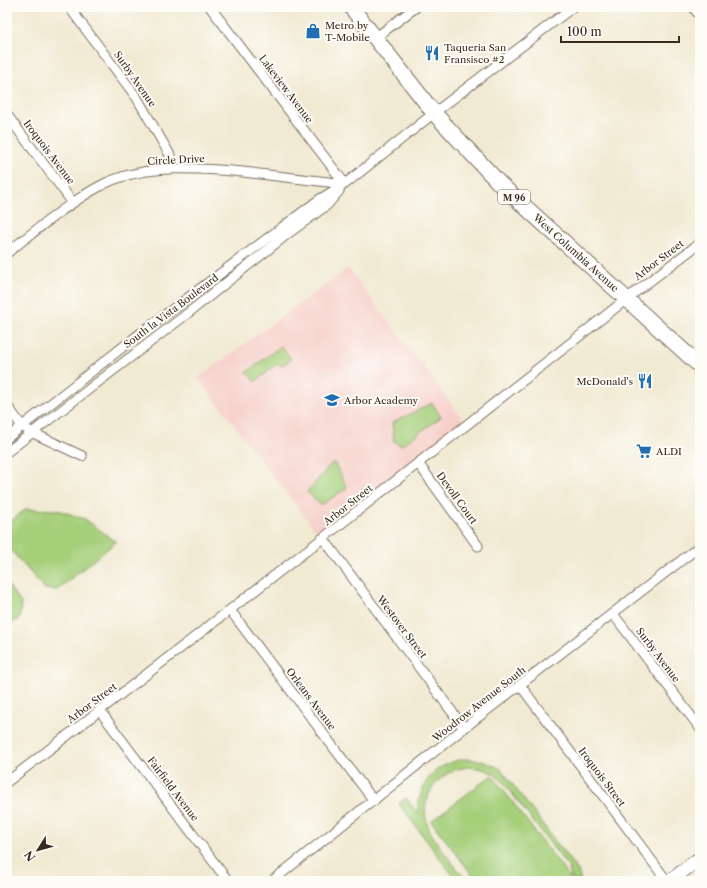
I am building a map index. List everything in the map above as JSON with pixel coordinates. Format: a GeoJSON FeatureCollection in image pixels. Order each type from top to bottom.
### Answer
{"type":"FeatureCollection","features":[{"type":"Feature","properties":{"kind":"main road","name":"West Columbia Avenue"},"geometry":{"type":"LineString","coordinates":[[351,7],[434,113],[499,183],[700,366]]}},
{"type":"Feature","properties":{"kind":"main road"},"geometry":{"type":"LineString","coordinates":[[668,881],[700,858]]}},
{"type":"Feature","properties":{"kind":"street","name":"Surby Avenue"},"geometry":{"type":"LineString","coordinates":[[69,7],[137,98],[170,155],[172,169]]}},
{"type":"Feature","properties":{"kind":"street","name":"Lakeview Avenue"},"geometry":{"type":"LineString","coordinates":[[210,7],[345,184]]}},
{"type":"Feature","properties":{"kind":"street"},"geometry":{"type":"LineString","coordinates":[[375,38],[416,7]]}},
{"type":"Feature","properties":{"kind":"street","name":"South la Vista Boulevard"},"geometry":{"type":"LineString","coordinates":[[7,438],[158,320],[320,199],[345,184],[434,113],[573,7]]}},
{"type":"Feature","properties":{"kind":"street"},"geometry":{"type":"LineString","coordinates":[[693,7],[700,16]]}},
{"type":"Feature","properties":{"kind":"street","name":"Iroquois Avenue"},"geometry":{"type":"LineString","coordinates":[[7,114],[73,203]]}},
{"type":"Feature","properties":{"kind":"street","name":"Circle Drive"},"geometry":{"type":"LineString","coordinates":[[7,253],[73,203],[106,183],[136,173],[164,169],[205,169],[345,184]]}},
{"type":"Feature","properties":{"kind":"street","name":"South la Vista Boulevard"},"geometry":{"type":"LineString","coordinates":[[7,452],[31,432],[192,310],[290,232],[327,205],[345,184]]}},
{"type":"Feature","properties":{"kind":"street","name":"Arbor Street"},"geometry":{"type":"LineString","coordinates":[[7,782],[323,538],[700,243]]}},
{"type":"Feature","properties":{"kind":"street"},"geometry":{"type":"LineString","coordinates":[[7,406],[22,426],[31,432],[82,456]]}},
{"type":"Feature","properties":{"kind":"street","name":"Devoll Court"},"geometry":{"type":"LineString","coordinates":[[418,464],[478,546]]}},
{"type":"Feature","properties":{"kind":"street","name":"Westover Street"},"geometry":{"type":"LineString","coordinates":[[323,538],[464,728]]}},
{"type":"Feature","properties":{"kind":"street","name":"Woodrow Avenue South"},"geometry":{"type":"LineString","coordinates":[[272,881],[464,728],[700,546]]}},
{"type":"Feature","properties":{"kind":"street","name":"Orleans Avenue"},"geometry":{"type":"LineString","coordinates":[[230,610],[374,801]]}},
{"type":"Feature","properties":{"kind":"street","name":"Surby Avenue"},"geometry":{"type":"LineString","coordinates":[[613,614],[700,728]]}},
{"type":"Feature","properties":{"kind":"street","name":"Iroquois Street"},"geometry":{"type":"LineString","coordinates":[[520,685],[668,881]]}},
{"type":"Feature","properties":{"kind":"street","name":"Fairfield Avenue"},"geometry":{"type":"LineString","coordinates":[[100,711],[228,881]]}},
{"type":"Feature","properties":{"kind":"shaded area","name":"Arbor Academy"},"geometry":{"type":"Polygon","coordinates":[[[348,268],[465,422],[319,535],[198,378],[348,268]]]}},
{"type":"Feature","properties":{"kind":"green space"},"geometry":{"type":"Polygon","coordinates":[[[281,346],[291,359],[282,366],[277,364],[255,382],[247,372],[281,346]]]}},
{"type":"Feature","properties":{"kind":"green space"},"geometry":{"type":"Polygon","coordinates":[[[432,403],[441,417],[402,445],[394,442],[392,423],[432,403]]]}},
{"type":"Feature","properties":{"kind":"green space"},"geometry":{"type":"Polygon","coordinates":[[[332,463],[335,464],[347,488],[321,505],[307,492],[332,463]]]}},
{"type":"Feature","properties":{"kind":"green space"},"geometry":{"type":"Polygon","coordinates":[[[26,509],[58,510],[85,519],[116,542],[57,590],[45,589],[7,546],[7,524],[26,509]]]}},
{"type":"Feature","properties":{"kind":"green space"},"geometry":{"type":"Polygon","coordinates":[[[7,584],[21,603],[20,618],[7,626],[7,584]]]}},
{"type":"Feature","properties":{"kind":"green space"},"geometry":{"type":"Polygon","coordinates":[[[463,759],[483,761],[501,769],[578,871],[581,881],[573,881],[568,867],[503,782],[490,772],[473,767],[461,768],[440,779],[432,788],[427,799],[425,810],[429,830],[433,837],[467,881],[457,881],[399,804],[406,798],[417,813],[422,792],[430,777],[443,766],[463,759]]]}},
{"type":"Feature","properties":{"kind":"green space"},"geometry":{"type":"Polygon","coordinates":[[[492,775],[570,878],[566,881],[477,881],[431,821],[492,775]]]}},
{"type":"Feature","properties":{"kind":"place","name":"Metro by T-Mobile"},"geometry":{"type":"Point","coordinates":[313,31]}},
{"type":"Feature","properties":{"kind":"place","name":"Taqueria San Fransisco #2"},"geometry":{"type":"Point","coordinates":[432,53]}},
{"type":"Feature","properties":{"kind":"place","name":"McDonald's"},"geometry":{"type":"Point","coordinates":[645,381]}},
{"type":"Feature","properties":{"kind":"place","name":"Arbor Academy"},"geometry":{"type":"Point","coordinates":[332,400]}},
{"type":"Feature","properties":{"kind":"place","name":"ALDI"},"geometry":{"type":"Point","coordinates":[644,451]}}]}
